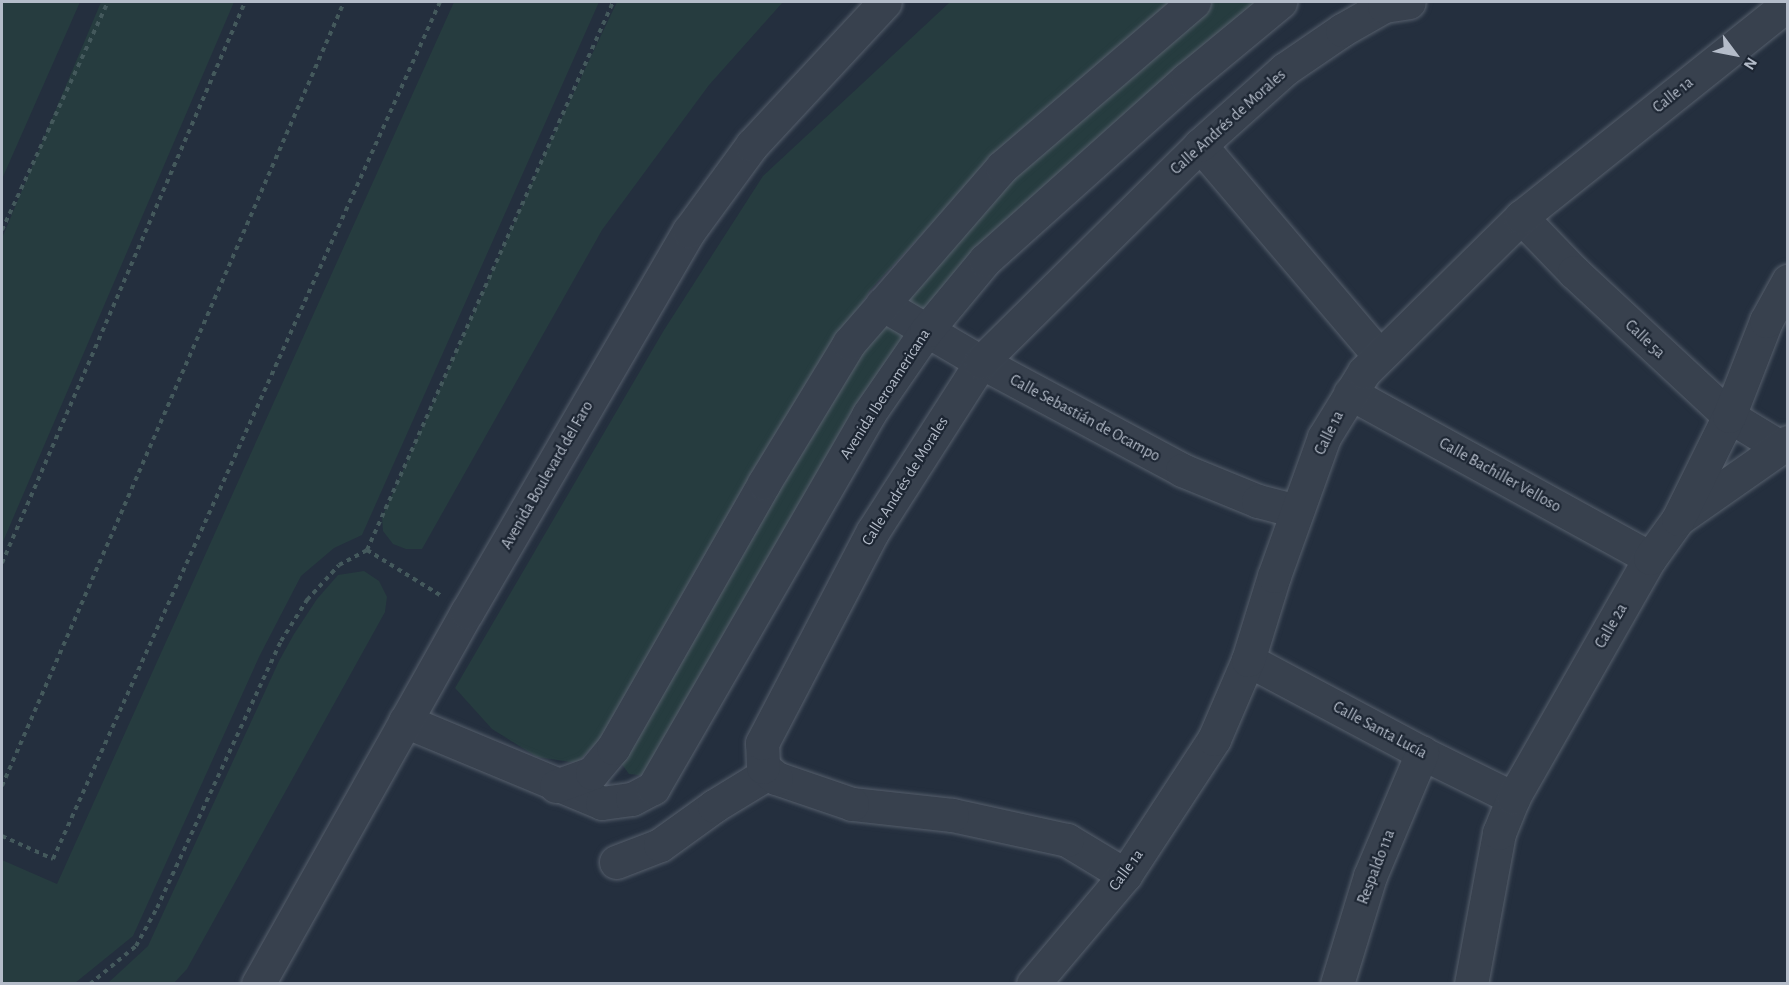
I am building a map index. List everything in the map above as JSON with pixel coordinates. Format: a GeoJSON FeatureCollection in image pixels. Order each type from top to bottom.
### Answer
{"type":"FeatureCollection","features":[{"type":"Feature","properties":{"kind":"street"},"geometry":{"type":"LineString","coordinates":[[556,786],[592,773],[614,748],[764,483],[849,343],[1002,167],[1194,2]]}},
{"type":"Feature","properties":{"kind":"street","name":"Avenida Iberoamericana"},"geometry":{"type":"LineString","coordinates":[[405,721],[556,786],[602,803],[632,800],[652,788],[868,415],[926,331],[985,260],[1187,79],[1280,2]]}},
{"type":"Feature","properties":{"kind":"street","name":"Calle Andrés de Morales"},"geometry":{"type":"LineString","coordinates":[[768,773],[760,760],[762,743],[767,731],[873,531],[981,362],[1200,145],[1285,69],[1342,30],[1384,6],[1409,2]]}},
{"type":"Feature","properties":{"kind":"street","name":"Calle 1a"},"geometry":{"type":"LineString","coordinates":[[1033,984],[1125,874],[1214,739],[1248,660],[1274,576],[1324,437],[1350,393],[1379,355],[1521,217],[1788,4]]}},
{"type":"Feature","properties":{"kind":"street","name":"Avenida Boulevard del Faro"},"geometry":{"type":"LineString","coordinates":[[258,984],[467,612],[689,231],[752,145],[874,5]]}},
{"type":"Feature","properties":{"kind":"street"},"geometry":{"type":"LineString","coordinates":[[1200,145],[1379,355]]}},
{"type":"Feature","properties":{"kind":"street","name":"Calle 5a"},"geometry":{"type":"LineString","coordinates":[[1521,217],[1574,272],[1729,416],[1784,444],[1678,519]]}},
{"type":"Feature","properties":{"kind":"street","name":"Calle 2a"},"geometry":{"type":"LineString","coordinates":[[1471,984],[1498,833],[1513,798],[1650,558],[1678,519],[1729,416],[1766,321],[1788,281]]}},
{"type":"Feature","properties":{"kind":"street","name":"Calle Sebastián de Ocampo"},"geometry":{"type":"LineString","coordinates":[[882,304],[981,362],[1182,470],[1258,501],[1298,511]]}},
{"type":"Feature","properties":{"kind":"street","name":"Calle Bachiller Velloso"},"geometry":{"type":"LineString","coordinates":[[1350,393],[1650,558]]}},
{"type":"Feature","properties":{"kind":"street","name":"Calle Santa Lucía"},"geometry":{"type":"LineString","coordinates":[[1248,660],[1422,753],[1513,798]]}},
{"type":"Feature","properties":{"kind":"street","name":"Respaldo 11a"},"geometry":{"type":"LineString","coordinates":[[1337,984],[1370,876],[1422,753]]}},
{"type":"Feature","properties":{"kind":"street"},"geometry":{"type":"LineString","coordinates":[[616,862],[660,845],[714,806],[768,773],[852,804],[952,815],[1067,840],[1125,874]]}},
{"type":"Feature","properties":{"kind":"path"},"geometry":{"type":"LineString","coordinates":[[2,230],[108,2]]}},
{"type":"Feature","properties":{"kind":"path"},"geometry":{"type":"LineString","coordinates":[[2,563],[245,2]]}},
{"type":"Feature","properties":{"kind":"path"},"geometry":{"type":"LineString","coordinates":[[2,786],[344,2]]}},
{"type":"Feature","properties":{"kind":"path"},"geometry":{"type":"LineString","coordinates":[[2,836],[53,859],[440,2]]}},
{"type":"Feature","properties":{"kind":"path"},"geometry":{"type":"LineString","coordinates":[[90,984],[135,946],[157,908],[281,641],[307,600],[339,565],[367,550],[613,2]]}},
{"type":"Feature","properties":{"kind":"path"},"geometry":{"type":"LineString","coordinates":[[367,550],[467,612]]}},
{"type":"Feature","properties":{"kind":"green space"},"geometry":{"type":"Polygon","coordinates":[[[2,2],[80,2],[2,179],[2,2]]]}},
{"type":"Feature","properties":{"kind":"green space"},"geometry":{"type":"Polygon","coordinates":[[[101,2],[234,2],[2,544],[2,238],[101,2]]]}},
{"type":"Feature","properties":{"kind":"green space"},"geometry":{"type":"Polygon","coordinates":[[[454,2],[599,2],[362,535],[334,548],[301,576],[259,657],[133,936],[75,983],[2,983],[2,860],[57,884],[454,2]]]}},
{"type":"Feature","properties":{"kind":"green space"},"geometry":{"type":"Polygon","coordinates":[[[617,2],[783,2],[709,85],[602,230],[422,549],[406,549],[393,544],[383,531],[382,517],[554,134],[617,2]]]}},
{"type":"Feature","properties":{"kind":"green space"},"geometry":{"type":"Polygon","coordinates":[[[950,2],[1173,2],[990,161],[870,290],[605,734],[577,763],[537,757],[492,729],[455,688],[664,330],[763,176],[950,2]]]}},
{"type":"Feature","properties":{"kind":"green space"},"geometry":{"type":"Polygon","coordinates":[[[1204,2],[1270,2],[981,257],[646,776],[629,774],[618,759],[856,342],[1024,159],[1204,2]]]}},
{"type":"Feature","properties":{"kind":"green space"},"geometry":{"type":"Polygon","coordinates":[[[364,571],[379,581],[387,597],[385,612],[187,969],[174,983],[108,983],[148,946],[279,661],[294,634],[317,599],[338,575],[364,571]]]}}]}
